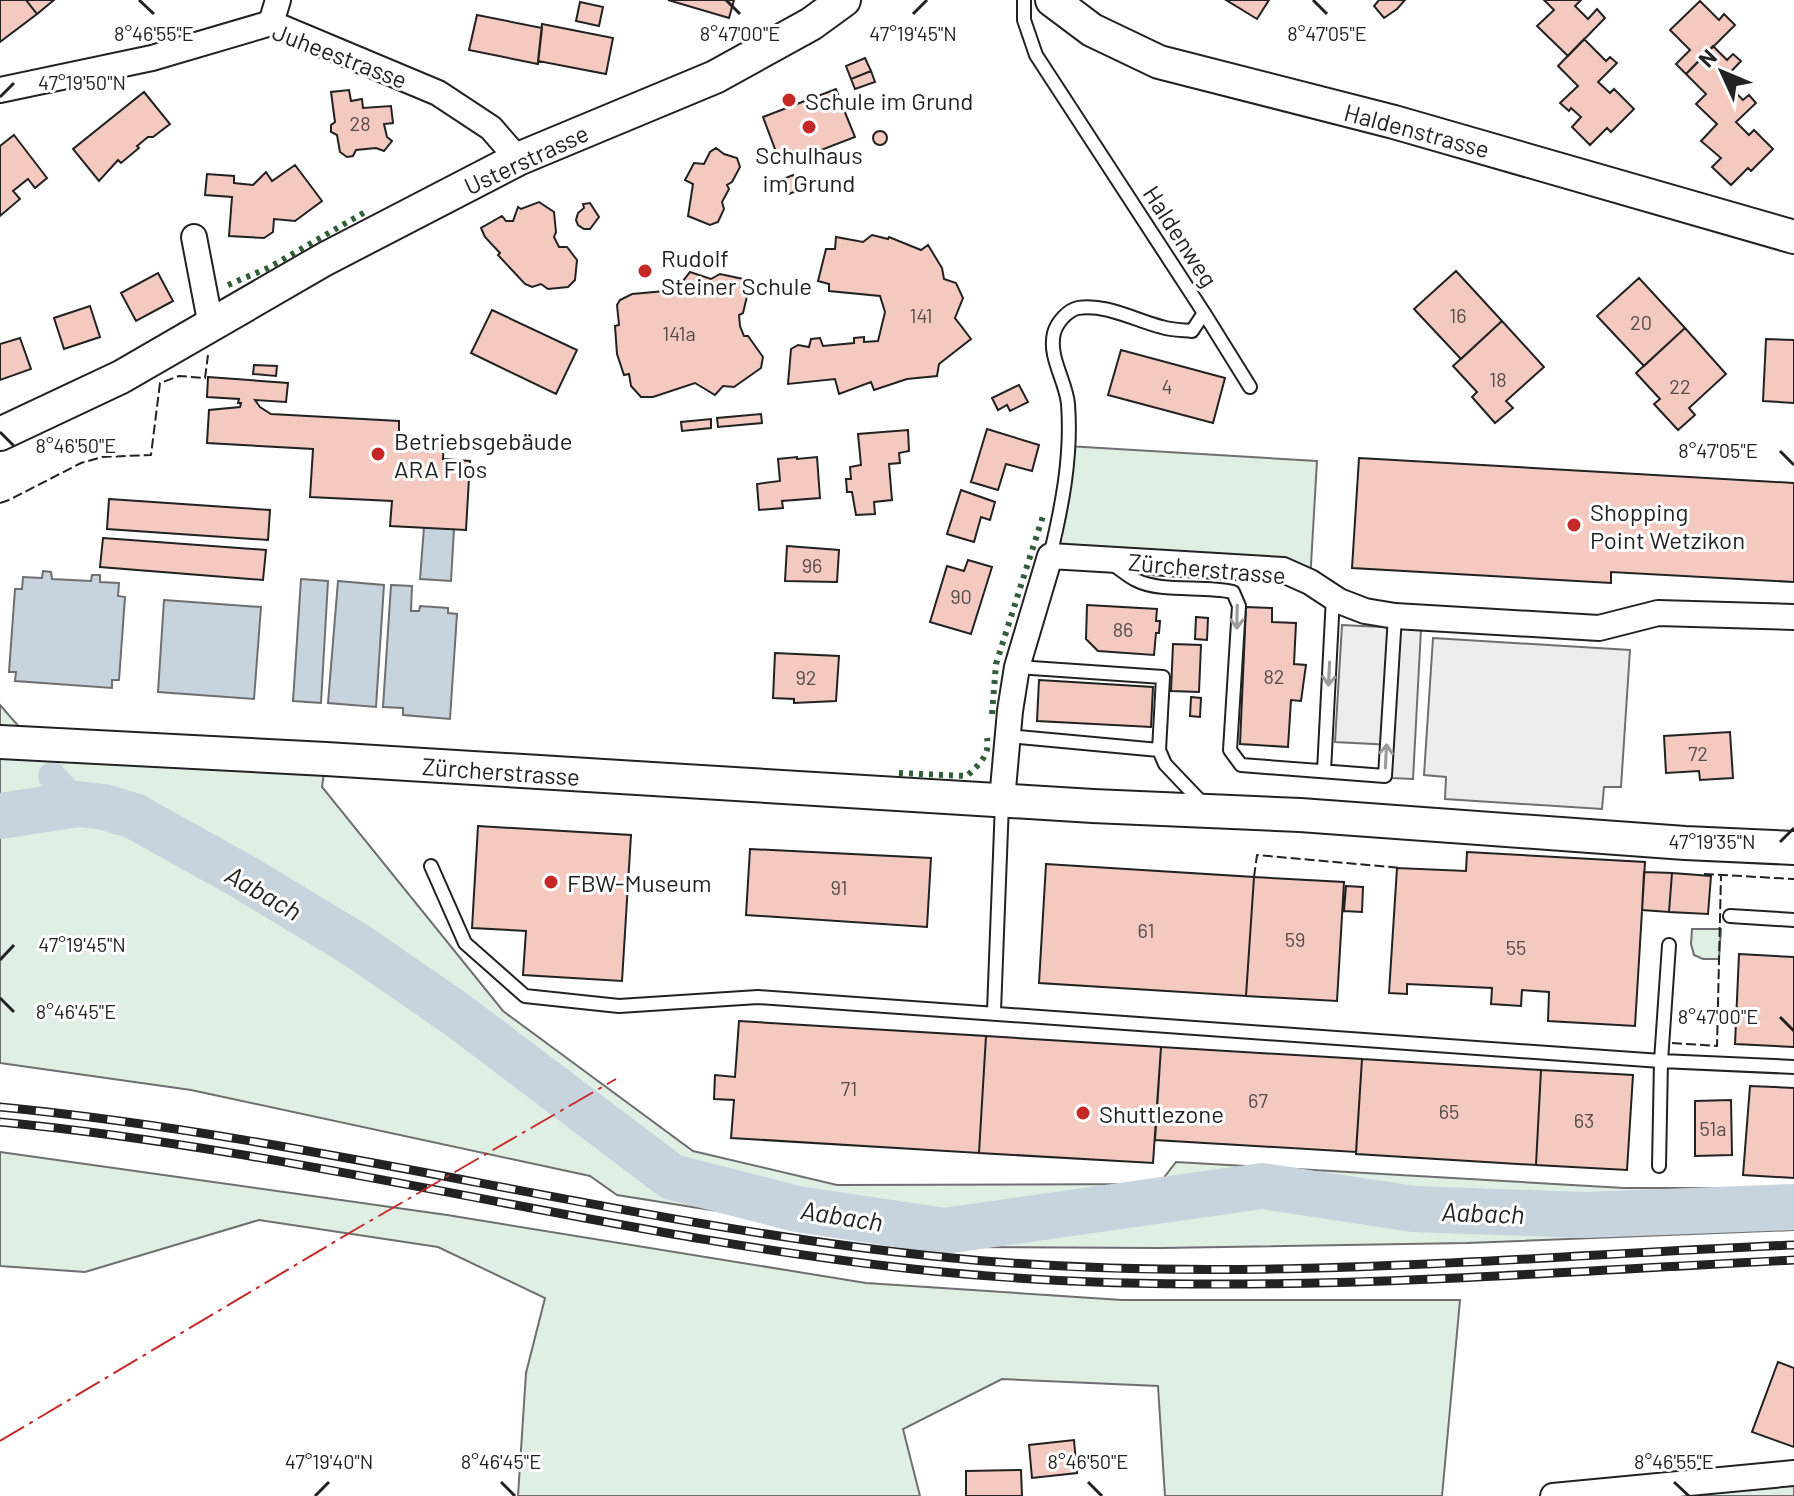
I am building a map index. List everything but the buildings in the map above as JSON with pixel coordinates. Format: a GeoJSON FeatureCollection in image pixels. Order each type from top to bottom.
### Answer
{"type":"FeatureCollection","features":[{"type":"Feature","properties":{"kind":"main road","name":"Usterstrasse"},"geometry":{"type":"LineString","coordinates":[[0,434],[121,377],[325,259],[518,159],[715,77],[811,24],[844,0]]}},
{"type":"Feature","properties":{"kind":"main road","name":"Haldenstrasse"},"geometry":{"type":"LineString","coordinates":[[1052,0],[1092,30],[1159,62],[1394,122],[1794,237]]}},
{"type":"Feature","properties":{"kind":"main road","name":"Zürcherstrasse"},"geometry":{"type":"LineString","coordinates":[[0,742],[1300,815],[1794,848]]}},
{"type":"Feature","properties":{"kind":"street","name":"Juheestrasse"},"geometry":{"type":"LineString","coordinates":[[0,90],[152,58],[274,12],[438,93],[491,128],[518,159]]}},
{"type":"Feature","properties":{"kind":"street"},"geometry":{"type":"LineString","coordinates":[[194,237],[211,326]]}},
{"type":"Feature","properties":{"kind":"street"},"geometry":{"type":"LineString","coordinates":[[1002,800],[1017,667],[1050,556]]}},
{"type":"Feature","properties":{"kind":"street","name":"Zürcherstrasse"},"geometry":{"type":"LineString","coordinates":[[1050,556],[1283,570],[1365,611],[1395,616],[1599,628],[1658,613],[1794,617]]}},
{"type":"Feature","properties":{"kind":"street"},"geometry":{"type":"LineString","coordinates":[[1553,1496],[1794,1473]]}},
{"type":"Feature","properties":{"kind":"lane","name":"Haldenweg"},"geometry":{"type":"LineString","coordinates":[[1024,0],[1024,20],[1036,55],[1204,313],[1192,331],[1165,328],[1100,308],[1077,308],[1059,321],[1053,335],[1057,368],[1068,401],[1067,446],[1063,503],[1050,556]]}},
{"type":"Feature","properties":{"kind":"lane"},"geometry":{"type":"LineString","coordinates":[[1204,313],[1250,387]]}},
{"type":"Feature","properties":{"kind":"lane"},"geometry":{"type":"LineString","coordinates":[[1105,558],[1138,581],[1233,592],[1239,606],[1230,750],[1241,765],[1385,776],[1395,616]]}},
{"type":"Feature","properties":{"kind":"lane"},"geometry":{"type":"LineString","coordinates":[[1324,771],[1333,597]]}},
{"type":"Feature","properties":{"kind":"lane"},"geometry":{"type":"LineString","coordinates":[[1017,667],[1163,677],[1159,750],[1165,764],[1210,811]]}},
{"type":"Feature","properties":{"kind":"lane"},"geometry":{"type":"LineString","coordinates":[[1008,736],[1159,750]]}},
{"type":"Feature","properties":{"kind":"lane"},"geometry":{"type":"LineString","coordinates":[[994,1011],[1002,800]]}},
{"type":"Feature","properties":{"kind":"lane"},"geometry":{"type":"LineString","coordinates":[[431,866],[465,943],[525,996],[619,1006],[758,997],[994,1011],[1661,1061],[1794,1067]]}},
{"type":"Feature","properties":{"kind":"lane"},"geometry":{"type":"LineString","coordinates":[[1730,916],[1794,920]]}},
{"type":"Feature","properties":{"kind":"lane"},"geometry":{"type":"LineString","coordinates":[[1659,1166],[1661,1061],[1669,945]]}},
{"type":"Feature","properties":{"kind":"green space"},"geometry":{"type":"Polygon","coordinates":[[[1067,446],[1317,461],[1310,582],[1050,556],[1067,446]]]}},
{"type":"Feature","properties":{"kind":"green space"},"geometry":{"type":"Polygon","coordinates":[[[0,705],[34,744],[326,759],[322,787],[503,1011],[693,1151],[837,1185],[1159,1184],[1176,1162],[1624,1188],[1794,1188],[1794,1230],[1467,1243],[1160,1248],[942,1247],[617,1195],[590,1176],[191,1090],[0,1063],[0,705]]]}},
{"type":"Feature","properties":{"kind":"green space"},"geometry":{"type":"Polygon","coordinates":[[[1692,929],[1721,929],[1719,959],[1703,959],[1694,955],[1692,929]]]}},
{"type":"Feature","properties":{"kind":"green space"},"geometry":{"type":"Polygon","coordinates":[[[0,1152],[447,1215],[866,1283],[1122,1300],[1460,1300],[1442,1496],[1165,1496],[1158,1386],[1002,1379],[903,1429],[920,1496],[518,1496],[526,1373],[545,1298],[438,1247],[259,1220],[85,1272],[0,1266],[0,1152]]]}},
{"type":"Feature","properties":{"kind":"green space"},"geometry":{"type":"Polygon","coordinates":[[[1794,1473],[1794,1496],[1693,1496],[1694,1484],[1794,1473]]]}},
{"type":"Feature","properties":{"kind":"shaded area"},"geometry":{"type":"Polygon","coordinates":[[[424,527],[454,529],[451,581],[420,579],[424,527]]]}},
{"type":"Feature","properties":{"kind":"shaded area"},"geometry":{"type":"Polygon","coordinates":[[[43,571],[51,572],[52,579],[91,581],[92,575],[100,575],[100,582],[119,583],[118,596],[125,597],[119,680],[112,680],[112,688],[15,681],[16,672],[9,672],[15,589],[22,589],[23,577],[42,578],[43,571]]]}},
{"type":"Feature","properties":{"kind":"shaded area"},"geometry":{"type":"Polygon","coordinates":[[[301,579],[328,581],[321,703],[293,701],[301,579]]]}},
{"type":"Feature","properties":{"kind":"shaded area"},"geometry":{"type":"Polygon","coordinates":[[[338,581],[384,585],[376,707],[328,703],[338,581]]]}},
{"type":"Feature","properties":{"kind":"shaded area"},"geometry":{"type":"Polygon","coordinates":[[[391,585],[412,586],[411,611],[419,611],[420,606],[448,608],[448,613],[457,614],[450,719],[403,715],[403,708],[383,707],[391,585]]]}},
{"type":"Feature","properties":{"kind":"shaded area"},"geometry":{"type":"Polygon","coordinates":[[[164,600],[261,607],[254,699],[158,692],[164,600]]]}},
{"type":"Feature","properties":{"kind":"shaded area"},"geometry":{"type":"Polygon","coordinates":[[[1342,625],[1421,629],[1413,779],[1391,778],[1392,745],[1335,742],[1342,625]]]}},
{"type":"Feature","properties":{"kind":"shaded area"},"geometry":{"type":"Polygon","coordinates":[[[1433,638],[1630,650],[1621,787],[1604,787],[1602,809],[1445,799],[1446,777],[1424,775],[1433,638]]]}},
{"type":"Feature","properties":{"kind":"waterway"},"geometry":{"type":"LineString","coordinates":[[52,776],[78,804]]}},
{"type":"Feature","properties":{"kind":"waterway","name":"Aabach"},"geometry":{"type":"LineString","coordinates":[[0,816],[78,804],[104,807],[134,816],[356,945],[456,1014],[672,1177],[797,1209],[944,1231],[1262,1186],[1414,1209],[1585,1215],[1794,1207]]}},
{"type":"Feature","properties":{"kind":"railway"},"geometry":{"type":"LineString","coordinates":[[0,1107],[234,1138],[698,1223],[815,1241],[932,1256],[1040,1265],[1148,1269],[1363,1267],[1794,1245]]}},
{"type":"Feature","properties":{"kind":"railway"},"geometry":{"type":"LineString","coordinates":[[0,1122],[234,1153],[698,1238],[815,1257],[932,1271],[1040,1279],[1255,1284],[1363,1282],[1794,1260]]}},
{"type":"Feature","properties":{"kind":"hedge"},"geometry":{"type":"LineString","coordinates":[[228,285],[268,268],[365,212]]}},
{"type":"Feature","properties":{"kind":"hedge"},"geometry":{"type":"LineString","coordinates":[[992,714],[996,664],[1043,516]]}},
{"type":"Feature","properties":{"kind":"hedge"},"geometry":{"type":"LineString","coordinates":[[899,773],[967,776],[985,755],[987,738]]}},
{"type":"Feature","properties":{"kind":"fence"},"geometry":{"type":"LineString","coordinates":[[0,503],[81,463],[102,457],[151,455],[160,383],[179,376],[205,378],[208,355]]}},
{"type":"Feature","properties":{"kind":"fence"},"geometry":{"type":"LineString","coordinates":[[1254,877],[1257,855],[1402,868]]}},
{"type":"Feature","properties":{"kind":"fence"},"geometry":{"type":"LineString","coordinates":[[1704,874],[1794,879]]}},
{"type":"Feature","properties":{"kind":"fence"},"geometry":{"type":"LineString","coordinates":[[1672,1043],[1717,1046],[1721,875]]}},
{"type":"Feature","properties":{"kind":"power"},"geometry":{"type":"LineString","coordinates":[[0,1441],[616,1079]]}},
{"type":"Feature","properties":{"kind":"place","name":"Schule im Grund"},"geometry":{"type":"Point","coordinates":[789,100]}},
{"type":"Feature","properties":{"kind":"place","name":"Schulhaus im Grund"},"geometry":{"type":"Point","coordinates":[809,127]}},
{"type":"Feature","properties":{"kind":"place","name":"Rudolf Steiner Schule"},"geometry":{"type":"Point","coordinates":[645,271]}},
{"type":"Feature","properties":{"kind":"place","name":"Betriebsgebäude ARA Flos"},"geometry":{"type":"Point","coordinates":[378,454]}},
{"type":"Feature","properties":{"kind":"place","name":"Shopping Point Wetzikon"},"geometry":{"type":"Point","coordinates":[1574,525]}},
{"type":"Feature","properties":{"kind":"place","name":"FBW-Museum"},"geometry":{"type":"Point","coordinates":[551,882]}},
{"type":"Feature","properties":{"kind":"place","name":"Shuttlezone"},"geometry":{"type":"Point","coordinates":[1083,1113]}}]}
